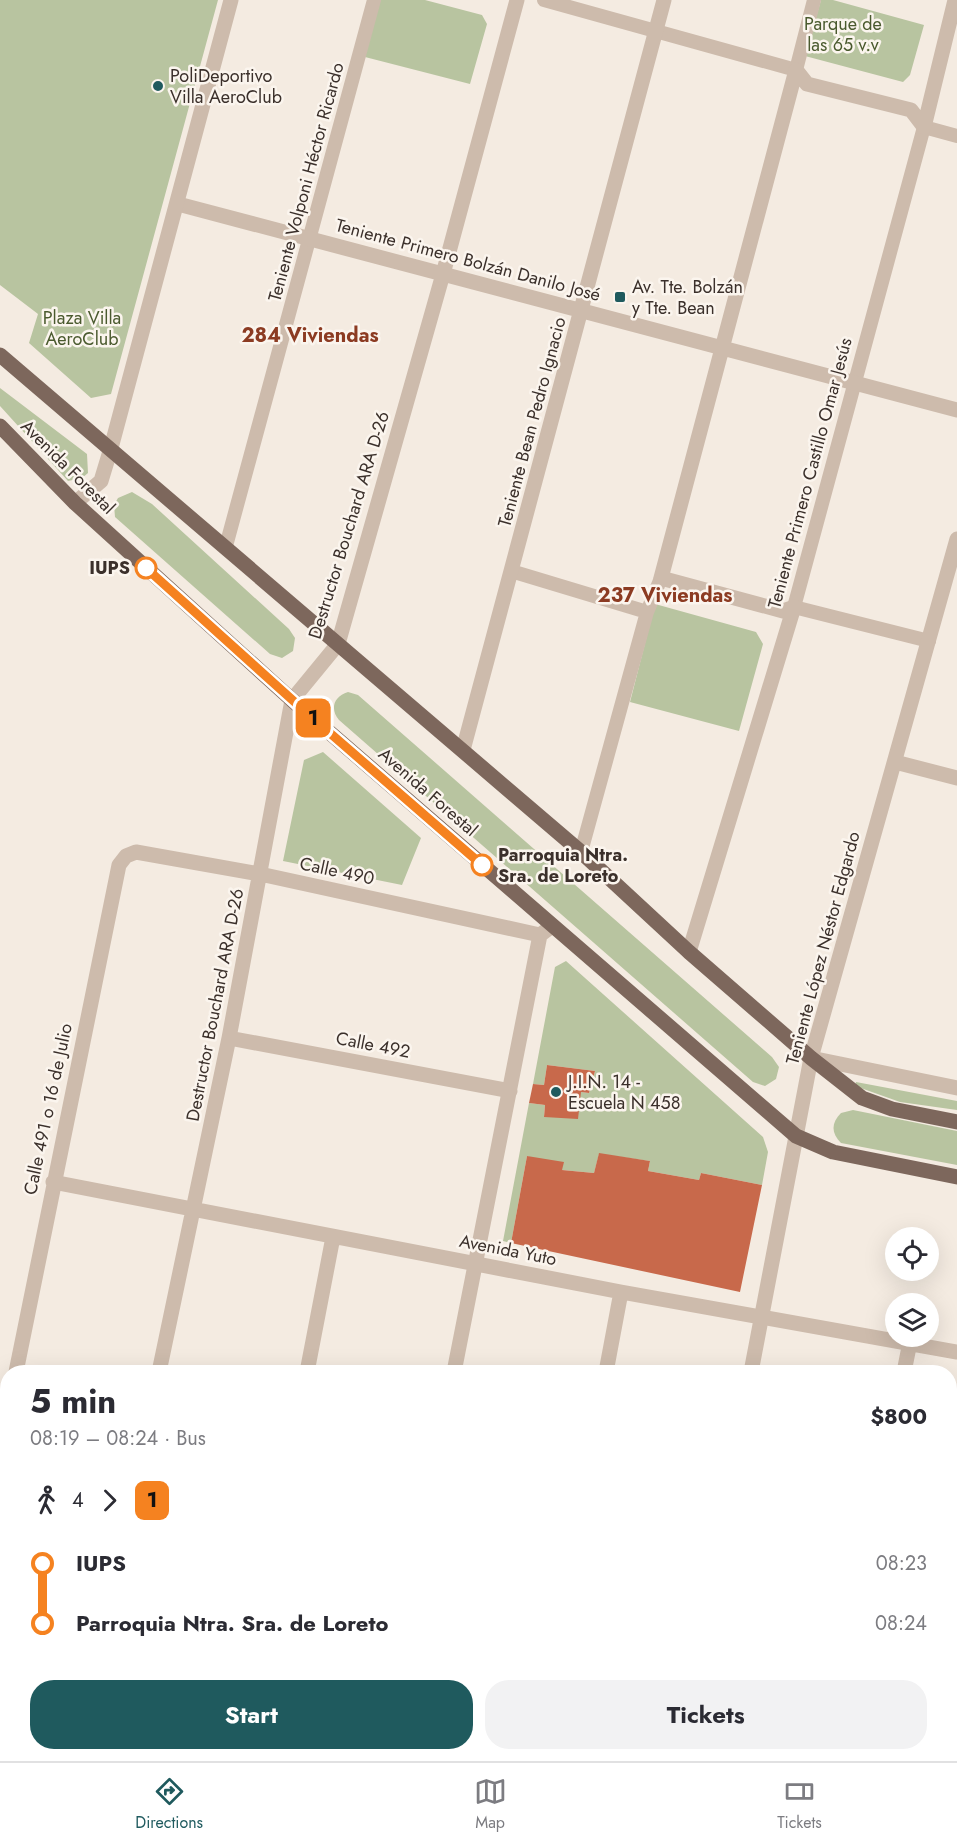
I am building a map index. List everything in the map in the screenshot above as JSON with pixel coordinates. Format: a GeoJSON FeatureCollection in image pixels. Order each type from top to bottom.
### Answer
{"type":"FeatureCollection","features":[{"type":"Feature","properties":{"kind":"main road","name":"Avenida Forestal"},"geometry":{"type":"LineString","coordinates":[[0,355],[581,852],[689,952],[811,1058],[862,1098],[892,1109],[957,1122]]}},
{"type":"Feature","properties":{"kind":"main road","name":"Avenida Forestal"},"geometry":{"type":"LineString","coordinates":[[0,426],[75,503],[546,930],[796,1136],[833,1152],[957,1178]]}},
{"type":"Feature","properties":{"kind":"street"},"geometry":{"type":"LineString","coordinates":[[75,503],[101,481],[178,204],[231,0]]}},
{"type":"Feature","properties":{"kind":"street","name":"Teniente Volponi Héctor Ricardo"},"geometry":{"type":"LineString","coordinates":[[226,546],[374,0]]}},
{"type":"Feature","properties":{"kind":"street","name":"Destructor Bouchard ARA D-26"},"geometry":{"type":"LineString","coordinates":[[160,1365],[229,1038],[292,700],[338,644],[443,274],[517,0]]}},
{"type":"Feature","properties":{"kind":"street"},"geometry":{"type":"LineString","coordinates":[[544,0],[796,70],[807,84],[911,110],[924,127],[957,136]]}},
{"type":"Feature","properties":{"kind":"street","name":"Teniente Bean Pedro Ignacio"},"geometry":{"type":"LineString","coordinates":[[463,750],[664,0]]}},
{"type":"Feature","properties":{"kind":"street"},"geometry":{"type":"LineString","coordinates":[[581,852],[647,612],[661,578],[814,0]]}},
{"type":"Feature","properties":{"kind":"street","name":"Teniente Primero Castillo Omar Jesús"},"geometry":{"type":"LineString","coordinates":[[689,952],[794,607],[924,127],[955,0]]}},
{"type":"Feature","properties":{"kind":"street","name":"Teniente Primero Bolzán Danilo José"},"geometry":{"type":"LineString","coordinates":[[178,204],[957,410]]}},
{"type":"Feature","properties":{"kind":"street","name":"Teniente López Néstor Edgardo"},"geometry":{"type":"LineString","coordinates":[[753,1365],[811,1058],[957,539]]}},
{"type":"Feature","properties":{"kind":"street"},"geometry":{"type":"LineString","coordinates":[[511,571],[647,612]]}},
{"type":"Feature","properties":{"kind":"street"},"geometry":{"type":"LineString","coordinates":[[661,578],[783,611],[794,607],[929,641]]}},
{"type":"Feature","properties":{"kind":"street"},"geometry":{"type":"LineString","coordinates":[[895,762],[957,778]]}},
{"type":"Feature","properties":{"kind":"street","name":"Calle 490"},"geometry":{"type":"LineString","coordinates":[[126,856],[136,852],[546,930]]}},
{"type":"Feature","properties":{"kind":"street","name":"Calle 491 o 16 de Julio"},"geometry":{"type":"LineString","coordinates":[[17,1365],[119,864],[126,856]]}},
{"type":"Feature","properties":{"kind":"street"},"geometry":{"type":"LineString","coordinates":[[455,1365],[510,1091],[546,930]]}},
{"type":"Feature","properties":{"kind":"street","name":"Calle 492"},"geometry":{"type":"LineString","coordinates":[[229,1038],[510,1091]]}},
{"type":"Feature","properties":{"kind":"street","name":"Avenida Forestal"},"geometry":{"type":"LineString","coordinates":[[811,1058],[957,1088]]}},
{"type":"Feature","properties":{"kind":"street","name":"Avenida Yuto"},"geometry":{"type":"LineString","coordinates":[[53,1182],[621,1292],[885,1338]]}},
{"type":"Feature","properties":{"kind":"street"},"geometry":{"type":"LineString","coordinates":[[308,1365],[333,1237]]}},
{"type":"Feature","properties":{"kind":"street"},"geometry":{"type":"LineString","coordinates":[[607,1365],[621,1292]]}},
{"type":"Feature","properties":{"kind":"street"},"geometry":{"type":"LineString","coordinates":[[905,1365],[909,1347]]}},
{"type":"Feature","properties":{"kind":"street","name":"Avenida Yuto"},"geometry":{"type":"LineString","coordinates":[[934,1347],[957,1352]]}},
{"type":"Feature","properties":{"kind":"green space","name":"Plaza Villa AeroClub"},"geometry":{"type":"Polygon","coordinates":[[[0,0],[218,0],[111,394],[91,398],[29,343],[38,314],[0,285],[0,0]]]}},
{"type":"Feature","properties":{"kind":"green space"},"geometry":{"type":"Polygon","coordinates":[[[380,0],[425,0],[482,15],[487,24],[470,84],[365,57],[380,0]]]}},
{"type":"Feature","properties":{"kind":"green space","name":"Parque de las 65 v.v"},"geometry":{"type":"Polygon","coordinates":[[[821,0],[833,0],[924,25],[910,75],[903,82],[805,56],[821,0]]]}},
{"type":"Feature","properties":{"kind":"green space"},"geometry":{"type":"Polygon","coordinates":[[[0,388],[87,454],[88,473],[82,478],[68,481],[0,406],[0,388]]]}},
{"type":"Feature","properties":{"kind":"green space"},"geometry":{"type":"Polygon","coordinates":[[[132,492],[152,504],[289,629],[295,638],[293,651],[282,658],[270,654],[115,517],[114,505],[118,498],[132,492]]]}},
{"type":"Feature","properties":{"kind":"green space"},"geometry":{"type":"Polygon","coordinates":[[[655,604],[756,632],[763,644],[739,731],[630,702],[655,604]]]}},
{"type":"Feature","properties":{"kind":"green space"},"geometry":{"type":"Polygon","coordinates":[[[348,692],[358,695],[772,1057],[779,1067],[776,1079],[765,1086],[753,1082],[339,720],[334,712],[334,704],[339,697],[348,692]]]}},
{"type":"Feature","properties":{"kind":"green space"},"geometry":{"type":"Polygon","coordinates":[[[323,752],[421,838],[402,885],[283,861],[304,760],[323,752]]]}},
{"type":"Feature","properties":{"kind":"green space"},"geometry":{"type":"Polygon","coordinates":[[[566,961],[763,1137],[768,1152],[762,1185],[701,1173],[699,1180],[648,1171],[650,1161],[599,1154],[594,1173],[562,1170],[527,1156],[511,1243],[503,1241],[529,1103],[545,1105],[544,1116],[581,1092],[589,1093],[595,1071],[547,1065],[544,1085],[533,1084],[555,967],[566,961]]]}},
{"type":"Feature","properties":{"kind":"green space"},"geometry":{"type":"Polygon","coordinates":[[[856,1082],[957,1101],[957,1110],[900,1102],[855,1086],[856,1082]]]}},
{"type":"Feature","properties":{"kind":"green space"},"geometry":{"type":"Polygon","coordinates":[[[853,1110],[957,1131],[957,1165],[841,1143],[835,1136],[834,1124],[841,1113],[853,1110]]]}},
{"type":"Feature","properties":{"kind":"building","name":"J.I.N. 14 - Escuela N 458"},"geometry":{"type":"Polygon","coordinates":[[[547,1065],[595,1071],[589,1093],[581,1092],[578,1119],[544,1117],[545,1105],[529,1103],[533,1084],[544,1085],[547,1065]]]}},
{"type":"Feature","properties":{"kind":"building"},"geometry":{"type":"Polygon","coordinates":[[[599,1153],[650,1161],[648,1171],[699,1180],[701,1173],[762,1185],[740,1292],[511,1243],[527,1156],[564,1162],[562,1170],[594,1173],[599,1153]]]}},
{"type":"Feature","properties":{"kind":"bus line","name":"1"},"geometry":{"type":"LineString","coordinates":[[146,568],[308,714],[482,865]]}},
{"type":"Feature","properties":{"kind":"place","name":"PoliDeportivo Villa AeroClub"},"geometry":{"type":"Point","coordinates":[158,86]}},
{"type":"Feature","properties":{"kind":"place","name":"Av. Tte. Bolzán y Tte. Bean"},"geometry":{"type":"Point","coordinates":[620,297]}},
{"type":"Feature","properties":{"kind":"place","name":"IUPS"},"geometry":{"type":"Point","coordinates":[146,568]}},
{"type":"Feature","properties":{"kind":"place","name":"Parroquia Ntra. Sra. de Loreto"},"geometry":{"type":"Point","coordinates":[482,865]}},
{"type":"Feature","properties":{"kind":"place","name":"J.I.N. 14 - Escuela N 458"},"geometry":{"type":"Point","coordinates":[556,1092]}},
{"type":"Feature","properties":{"kind":"district","name":"284 Viviendas"},"geometry":{"type":"Point","coordinates":[310,335]}},
{"type":"Feature","properties":{"kind":"district","name":"237 Viviendas"},"geometry":{"type":"Point","coordinates":[665,595]}}]}
